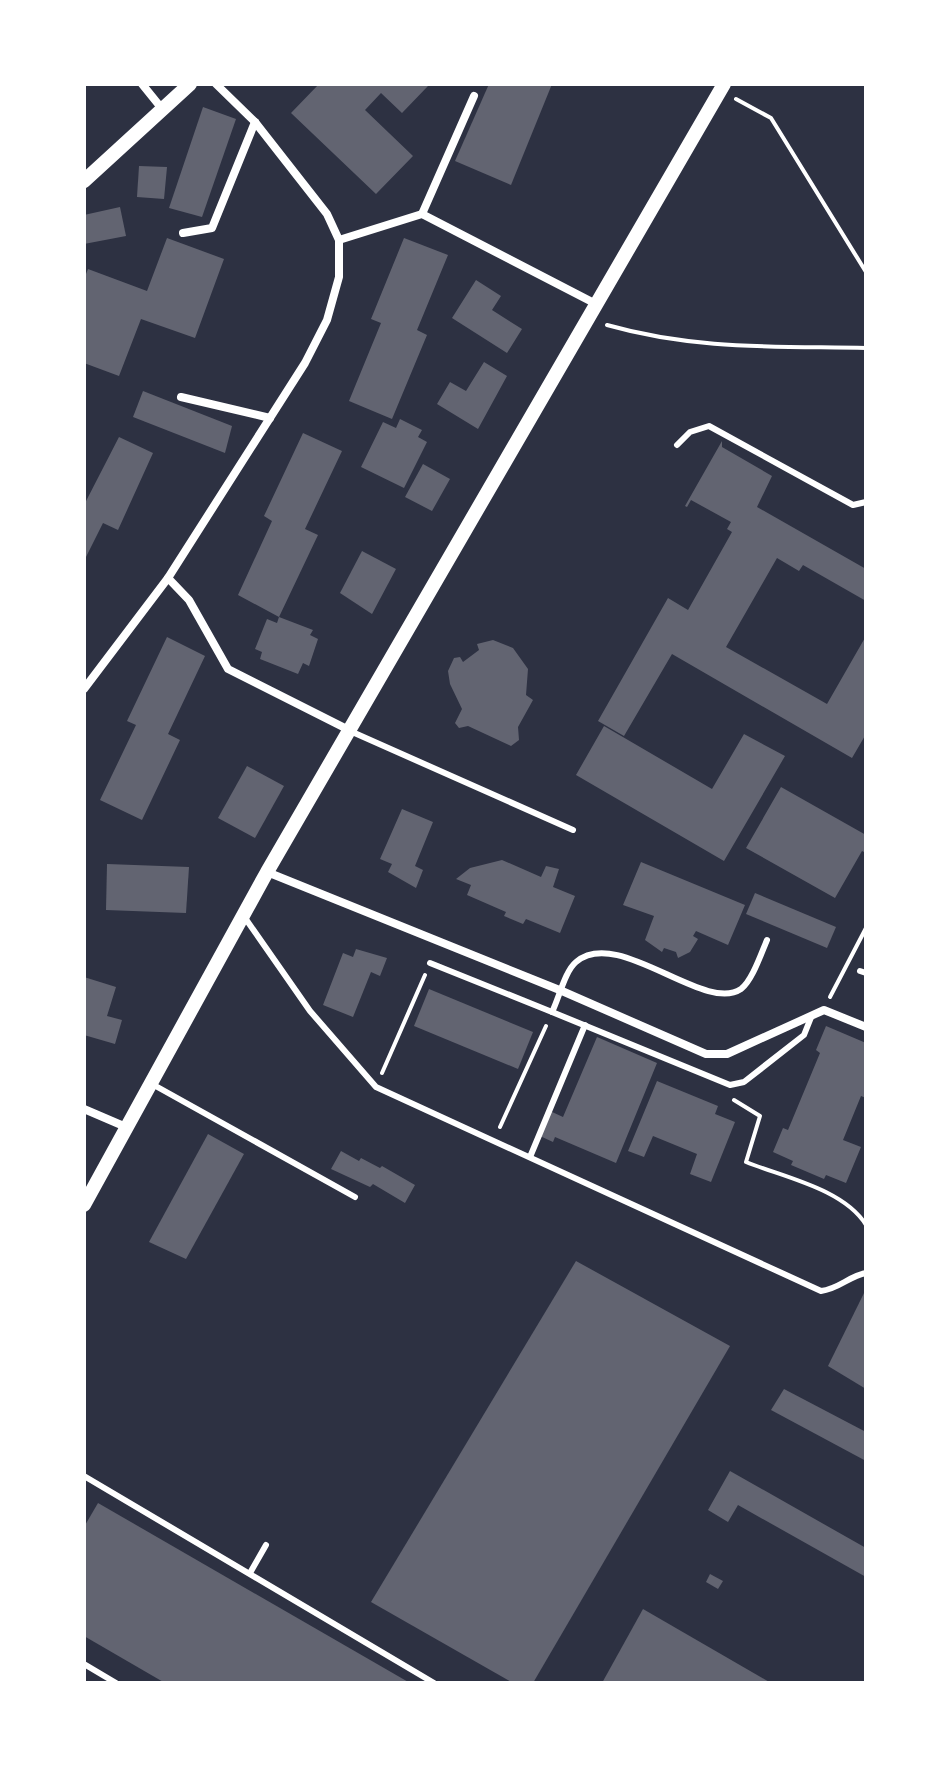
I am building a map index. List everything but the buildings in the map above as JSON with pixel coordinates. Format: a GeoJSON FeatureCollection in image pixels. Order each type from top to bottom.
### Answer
{"type":"FeatureCollection","features":[{"type":"Feature","properties":{"kind":"street"},"geometry":{"type":"LineString","coordinates":[[142,84],[163,111]]}},
{"type":"Feature","properties":{"kind":"street"},"geometry":{"type":"LineString","coordinates":[[84,181],[190,84]]}},
{"type":"Feature","properties":{"kind":"street"},"geometry":{"type":"LineString","coordinates":[[84,689],[168,578],[305,363],[327,320],[339,277],[339,240],[327,214],[255,122],[216,84]]}},
{"type":"Feature","properties":{"kind":"street"},"geometry":{"type":"LineString","coordinates":[[84,1205],[267,872],[590,320],[722,87]]}},
{"type":"Feature","properties":{"kind":"street"},"geometry":{"type":"LineString","coordinates":[[422,214],[474,96]]}},
{"type":"Feature","properties":{"kind":"street"},"geometry":{"type":"LineString","coordinates":[[183,233],[212,228],[255,122]]}},
{"type":"Feature","properties":{"kind":"street"},"geometry":{"type":"LineString","coordinates":[[339,240],[422,214],[598,305]]}},
{"type":"Feature","properties":{"kind":"street"},"geometry":{"type":"LineString","coordinates":[[181,397],[270,418]]}},
{"type":"Feature","properties":{"kind":"street"},"geometry":{"type":"LineString","coordinates":[[168,578],[189,600],[228,669],[349,730]]}},
{"type":"Feature","properties":{"kind":"street"},"geometry":{"type":"LineString","coordinates":[[267,872],[562,991],[706,1054],[727,1054],[824,1010],[866,1027]]}},
{"type":"Feature","properties":{"kind":"street"},"geometry":{"type":"LineString","coordinates":[[84,1109],[126,1127]]}},
{"type":"Feature","properties":{"kind":"lane"},"geometry":{"type":"LineString","coordinates":[[677,445],[690,432],[709,426],[853,505],[866,502]]}},
{"type":"Feature","properties":{"kind":"lane"},"geometry":{"type":"LineString","coordinates":[[349,730],[573,830]]}},
{"type":"Feature","properties":{"kind":"lane"},"geometry":{"type":"LineString","coordinates":[[243,915],[318,1022],[376,1087],[821,1291],[840,1286],[855,1275],[866,1273]]}},
{"type":"Feature","properties":{"kind":"lane"},"geometry":{"type":"LineString","coordinates":[[552,1012],[573,964],[585,956],[607,951],[713,992],[733,993],[743,988],[767,940]]}},
{"type":"Feature","properties":{"kind":"lane"},"geometry":{"type":"LineString","coordinates":[[430,963],[730,1085],[744,1082],[804,1035],[813,1014]]}},
{"type":"Feature","properties":{"kind":"lane"},"geometry":{"type":"LineString","coordinates":[[530,1157],[585,1025]]}},
{"type":"Feature","properties":{"kind":"lane"},"geometry":{"type":"LineString","coordinates":[[150,1083],[355,1197]]}},
{"type":"Feature","properties":{"kind":"lane"},"geometry":{"type":"LineString","coordinates":[[84,1476],[434,1683]]}},
{"type":"Feature","properties":{"kind":"lane"},"geometry":{"type":"LineString","coordinates":[[250,1573],[266,1545]]}},
{"type":"Feature","properties":{"kind":"lane"},"geometry":{"type":"LineString","coordinates":[[84,1664],[116,1683]]}},
{"type":"Feature","properties":{"kind":"path"},"geometry":{"type":"LineString","coordinates":[[722,87],[771,118],[866,272]]}},
{"type":"Feature","properties":{"kind":"path"},"geometry":{"type":"LineString","coordinates":[[590,320],[658,339],[693,344],[866,348]]}},
{"type":"Feature","properties":{"kind":"path"},"geometry":{"type":"LineString","coordinates":[[376,1087],[430,963]]}},
{"type":"Feature","properties":{"kind":"path"},"geometry":{"type":"LineString","coordinates":[[494,1140],[552,1012]]}},
{"type":"Feature","properties":{"kind":"path"},"geometry":{"type":"LineString","coordinates":[[724,1094],[760,1116],[746,1162],[837,1199],[858,1213],[866,1225]]}}]}
